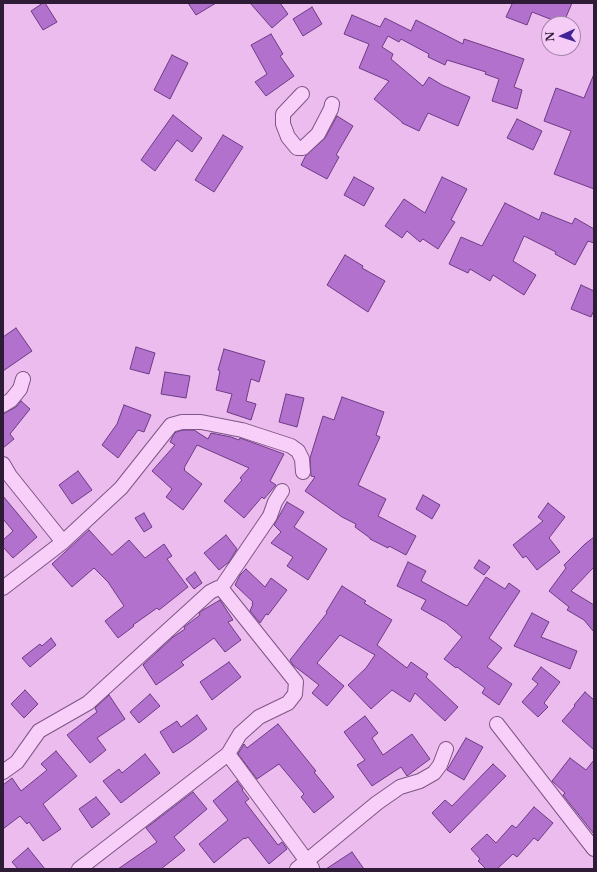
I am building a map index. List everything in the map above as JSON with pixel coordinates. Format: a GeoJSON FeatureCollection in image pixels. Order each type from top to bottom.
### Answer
{"type":"FeatureCollection","features":[{"type":"Feature","properties":{"kind":"street"},"geometry":{"type":"LineString","coordinates":[[302,94],[283,114],[283,124],[288,137],[297,148],[303,148],[318,134],[331,109],[332,104]]}},
{"type":"Feature","properties":{"kind":"street"},"geometry":{"type":"LineString","coordinates":[[3,405],[11,400],[20,389],[23,379]]}},
{"type":"Feature","properties":{"kind":"street"},"geometry":{"type":"LineString","coordinates":[[3,588],[64,542],[121,488],[171,425],[182,422],[201,422],[242,430],[291,446],[298,451],[302,460],[303,472]]}},
{"type":"Feature","properties":{"kind":"street"},"geometry":{"type":"LineString","coordinates":[[3,464],[10,476],[64,542]]}},
{"type":"Feature","properties":{"kind":"street"},"geometry":{"type":"LineString","coordinates":[[3,772],[17,762],[39,731],[88,703],[210,592],[221,588],[270,516],[275,502],[282,491]]}},
{"type":"Feature","properties":{"kind":"street"},"geometry":{"type":"LineString","coordinates":[[78,869],[228,754],[240,734],[259,717],[288,703],[295,694],[296,682],[221,588]]}},
{"type":"Feature","properties":{"kind":"street"},"geometry":{"type":"LineString","coordinates":[[497,724],[594,849]]}},
{"type":"Feature","properties":{"kind":"street"},"geometry":{"type":"LineString","coordinates":[[228,754],[305,866],[377,803],[400,787],[434,773],[440,765],[446,749]]}},
{"type":"Feature","properties":{"kind":"building"},"geometry":{"type":"Polygon","coordinates":[[[45,3],[57,22],[43,30],[31,11],[45,3]]]}},
{"type":"Feature","properties":{"kind":"building"},"geometry":{"type":"Polygon","coordinates":[[[188,3],[216,3],[196,15],[188,3]]]}},
{"type":"Feature","properties":{"kind":"building"},"geometry":{"type":"Polygon","coordinates":[[[250,3],[280,3],[288,14],[272,28],[250,3]]]}},
{"type":"Feature","properties":{"kind":"building"},"geometry":{"type":"Polygon","coordinates":[[[511,3],[572,3],[566,16],[542,16],[532,12],[527,25],[506,17],[512,4],[511,3]]]}},
{"type":"Feature","properties":{"kind":"building"},"geometry":{"type":"Polygon","coordinates":[[[312,7],[322,24],[303,36],[293,19],[312,7]]]}},
{"type":"Feature","properties":{"kind":"building"},"geometry":{"type":"Polygon","coordinates":[[[352,15],[380,27],[385,18],[411,31],[416,20],[463,44],[464,39],[524,59],[514,87],[522,90],[517,109],[492,101],[499,79],[485,74],[486,72],[447,60],[445,65],[428,57],[429,54],[401,39],[399,42],[388,36],[382,47],[393,54],[391,59],[423,86],[429,77],[442,85],[470,97],[458,126],[428,113],[419,131],[402,123],[374,99],[389,81],[359,68],[369,44],[344,34],[352,15]]]}},
{"type":"Feature","properties":{"kind":"building"},"geometry":{"type":"Polygon","coordinates":[[[271,34],[283,54],[280,56],[294,76],[266,96],[255,82],[267,74],[251,45],[271,34]]]}},
{"type":"Feature","properties":{"kind":"building"},"geometry":{"type":"Polygon","coordinates":[[[172,55],[188,63],[170,99],[154,90],[172,55]]]}},
{"type":"Feature","properties":{"kind":"building"},"geometry":{"type":"Polygon","coordinates":[[[594,74],[594,189],[554,174],[571,131],[544,121],[556,88],[584,98],[594,74]]]}},
{"type":"Feature","properties":{"kind":"building"},"geometry":{"type":"Polygon","coordinates":[[[173,115],[202,138],[192,152],[177,140],[155,171],[141,160],[173,115]]]}},
{"type":"Feature","properties":{"kind":"building"},"geometry":{"type":"Polygon","coordinates":[[[337,116],[353,126],[336,155],[339,157],[327,179],[301,165],[306,155],[325,138],[337,116]]]}},
{"type":"Feature","properties":{"kind":"building"},"geometry":{"type":"Polygon","coordinates":[[[517,119],[542,131],[533,150],[507,138],[517,119]]]}},
{"type":"Feature","properties":{"kind":"building"},"geometry":{"type":"Polygon","coordinates":[[[223,135],[243,147],[214,192],[195,180],[223,135]]]}},
{"type":"Feature","properties":{"kind":"building"},"geometry":{"type":"Polygon","coordinates":[[[354,177],[374,188],[364,206],[344,195],[354,177]]]}},
{"type":"Feature","properties":{"kind":"building"},"geometry":{"type":"Polygon","coordinates":[[[442,177],[467,189],[451,220],[455,222],[438,249],[423,239],[420,242],[407,231],[402,238],[385,226],[404,199],[425,213],[442,177]]]}},
{"type":"Feature","properties":{"kind":"building"},"geometry":{"type":"Polygon","coordinates":[[[505,203],[539,220],[542,212],[572,224],[575,218],[594,229],[594,243],[588,241],[575,265],[555,254],[556,252],[524,236],[513,261],[536,275],[524,295],[493,275],[490,281],[470,269],[468,273],[449,264],[461,237],[482,246],[505,203]]]}},
{"type":"Feature","properties":{"kind":"building"},"geometry":{"type":"Polygon","coordinates":[[[345,255],[363,266],[362,268],[385,281],[368,312],[327,285],[345,255]]]}},
{"type":"Feature","properties":{"kind":"building"},"geometry":{"type":"Polygon","coordinates":[[[581,285],[594,291],[594,310],[591,317],[571,309],[581,285]]]}},
{"type":"Feature","properties":{"kind":"building"},"geometry":{"type":"Polygon","coordinates":[[[16,328],[32,351],[3,371],[3,337],[16,328]]]}},
{"type":"Feature","properties":{"kind":"building"},"geometry":{"type":"Polygon","coordinates":[[[136,347],[155,353],[149,374],[130,369],[136,347]]]}},
{"type":"Feature","properties":{"kind":"building"},"geometry":{"type":"Polygon","coordinates":[[[224,349],[265,361],[259,382],[251,379],[246,401],[256,404],[251,420],[227,412],[232,394],[216,390],[220,371],[218,370],[224,349]]]}},
{"type":"Feature","properties":{"kind":"building"},"geometry":{"type":"Polygon","coordinates":[[[165,372],[190,376],[186,398],[161,394],[165,372]]]}},
{"type":"Feature","properties":{"kind":"building"},"geometry":{"type":"Polygon","coordinates":[[[286,394],[304,398],[297,427],[279,422],[286,394]]]}},
{"type":"Feature","properties":{"kind":"building"},"geometry":{"type":"Polygon","coordinates":[[[342,397],[384,412],[376,435],[380,437],[358,485],[386,499],[378,516],[416,536],[406,555],[389,546],[388,548],[370,539],[355,527],[356,524],[342,517],[305,491],[315,477],[311,476],[310,458],[323,416],[334,420],[342,397]]]}},
{"type":"Feature","properties":{"kind":"building"},"geometry":{"type":"Polygon","coordinates":[[[21,401],[30,409],[10,434],[14,439],[3,448],[3,414],[16,407],[21,401]]]}},
{"type":"Feature","properties":{"kind":"building"},"geometry":{"type":"Polygon","coordinates":[[[124,405],[151,415],[144,432],[138,430],[118,458],[102,445],[117,424],[124,405]]]}},
{"type":"Feature","properties":{"kind":"building"},"geometry":{"type":"Polygon","coordinates":[[[183,430],[194,430],[208,439],[211,433],[239,440],[240,438],[284,454],[270,481],[276,485],[264,499],[262,497],[244,518],[224,501],[242,480],[240,478],[249,468],[197,445],[184,470],[202,484],[183,510],[166,497],[172,489],[152,471],[175,445],[170,442],[174,434],[183,430]]]}},
{"type":"Feature","properties":{"kind":"building"},"geometry":{"type":"Polygon","coordinates":[[[78,471],[92,490],[72,504],[59,485],[78,471]]]}},
{"type":"Feature","properties":{"kind":"building"},"geometry":{"type":"Polygon","coordinates":[[[423,495],[440,505],[432,519],[416,509],[423,495]]]}},
{"type":"Feature","properties":{"kind":"building"},"geometry":{"type":"Polygon","coordinates":[[[3,496],[37,537],[13,558],[3,547],[3,540],[13,531],[3,519],[3,496]]]}},
{"type":"Feature","properties":{"kind":"building"},"geometry":{"type":"Polygon","coordinates":[[[287,502],[304,512],[294,527],[327,549],[308,580],[287,566],[293,557],[271,543],[281,532],[274,525],[287,502]]]}},
{"type":"Feature","properties":{"kind":"building"},"geometry":{"type":"Polygon","coordinates":[[[548,503],[565,517],[549,538],[560,552],[537,570],[526,556],[523,558],[513,545],[543,521],[538,517],[548,503]]]}},
{"type":"Feature","properties":{"kind":"building"},"geometry":{"type":"Polygon","coordinates":[[[144,513],[152,527],[144,532],[135,518],[144,513]]]}},
{"type":"Feature","properties":{"kind":"building"},"geometry":{"type":"Polygon","coordinates":[[[89,530],[112,555],[129,540],[145,558],[164,544],[172,556],[167,559],[188,587],[159,610],[157,608],[133,625],[134,626],[118,638],[105,621],[124,606],[108,582],[94,568],[72,587],[52,564],[89,530]]]}},
{"type":"Feature","properties":{"kind":"building"},"geometry":{"type":"Polygon","coordinates":[[[226,535],[237,549],[229,562],[219,570],[204,553],[226,535]]]}},
{"type":"Feature","properties":{"kind":"building"},"geometry":{"type":"Polygon","coordinates":[[[594,537],[594,567],[571,591],[594,605],[594,632],[584,620],[567,610],[569,607],[549,591],[566,568],[564,565],[594,537]]]}},
{"type":"Feature","properties":{"kind":"building"},"geometry":{"type":"Polygon","coordinates":[[[479,560],[490,567],[484,575],[474,568],[479,560]]]}},
{"type":"Feature","properties":{"kind":"building"},"geometry":{"type":"Polygon","coordinates":[[[408,562],[426,571],[421,581],[467,606],[486,577],[505,589],[509,583],[520,591],[489,638],[502,648],[487,667],[512,684],[499,705],[482,693],[485,688],[444,659],[462,637],[446,623],[421,609],[426,600],[397,586],[408,562]]]}},
{"type":"Feature","properties":{"kind":"building"},"geometry":{"type":"Polygon","coordinates":[[[246,569],[265,587],[271,578],[287,590],[260,623],[250,611],[253,602],[235,585],[240,575],[246,569]]]}},
{"type":"Feature","properties":{"kind":"building"},"geometry":{"type":"Polygon","coordinates":[[[195,572],[202,583],[194,589],[186,579],[195,572]]]}},
{"type":"Feature","properties":{"kind":"building"},"geometry":{"type":"Polygon","coordinates":[[[342,586],[366,601],[364,603],[392,620],[377,645],[407,668],[411,662],[428,674],[426,677],[458,707],[445,721],[415,693],[410,702],[392,690],[371,709],[348,685],[366,668],[375,655],[340,635],[317,663],[344,686],[327,706],[312,693],[319,685],[293,665],[290,660],[327,613],[326,612],[342,586]]]}},
{"type":"Feature","properties":{"kind":"building"},"geometry":{"type":"Polygon","coordinates":[[[220,600],[233,620],[228,622],[241,640],[225,652],[214,638],[181,662],[184,665],[156,685],[143,665],[173,637],[185,629],[184,627],[200,615],[199,613],[220,600]]]}},
{"type":"Feature","properties":{"kind":"building"},"geometry":{"type":"Polygon","coordinates":[[[532,613],[549,622],[541,637],[577,651],[570,669],[514,646],[532,613]]]}},
{"type":"Feature","properties":{"kind":"building"},"geometry":{"type":"Polygon","coordinates":[[[51,638],[56,645],[30,667],[22,658],[40,644],[42,646],[51,638]]]}},
{"type":"Feature","properties":{"kind":"building"},"geometry":{"type":"Polygon","coordinates":[[[229,662],[241,677],[212,700],[200,682],[229,662]]]}},
{"type":"Feature","properties":{"kind":"building"},"geometry":{"type":"Polygon","coordinates":[[[541,667],[560,682],[544,703],[548,707],[538,717],[522,702],[538,684],[532,679],[541,667]]]}},
{"type":"Feature","properties":{"kind":"building"},"geometry":{"type":"Polygon","coordinates":[[[25,690],[38,704],[24,718],[11,704],[25,690]]]}},
{"type":"Feature","properties":{"kind":"building"},"geometry":{"type":"Polygon","coordinates":[[[585,692],[594,700],[594,750],[562,721],[585,692]]]}},
{"type":"Feature","properties":{"kind":"building"},"geometry":{"type":"Polygon","coordinates":[[[150,694],[160,706],[139,723],[130,712],[150,694]]]}},
{"type":"Feature","properties":{"kind":"building"},"geometry":{"type":"Polygon","coordinates":[[[109,695],[125,719],[97,738],[106,750],[90,763],[67,735],[97,712],[95,708],[109,695]]]}},
{"type":"Feature","properties":{"kind":"building"},"geometry":{"type":"Polygon","coordinates":[[[197,715],[207,729],[173,753],[160,732],[177,721],[181,727],[197,715]]]}},
{"type":"Feature","properties":{"kind":"building"},"geometry":{"type":"Polygon","coordinates":[[[365,716],[378,733],[372,738],[383,755],[412,734],[430,759],[407,776],[401,767],[372,786],[357,765],[365,760],[344,732],[365,716]]]}},
{"type":"Feature","properties":{"kind":"building"},"geometry":{"type":"Polygon","coordinates":[[[278,724],[316,771],[314,772],[334,797],[314,813],[301,797],[304,794],[279,764],[257,779],[238,754],[244,744],[247,748],[278,724]]]}},
{"type":"Feature","properties":{"kind":"building"},"geometry":{"type":"Polygon","coordinates":[[[466,738],[483,747],[464,780],[447,770],[466,738]]]}},
{"type":"Feature","properties":{"kind":"building"},"geometry":{"type":"Polygon","coordinates":[[[56,751],[77,776],[43,804],[61,829],[43,841],[29,822],[27,824],[20,816],[3,829],[3,785],[12,778],[21,791],[47,770],[41,764],[56,751]]]}},
{"type":"Feature","properties":{"kind":"building"},"geometry":{"type":"Polygon","coordinates":[[[145,754],[160,773],[121,803],[103,781],[119,769],[122,773],[145,754]]]}},
{"type":"Feature","properties":{"kind":"building"},"geometry":{"type":"Polygon","coordinates":[[[570,758],[586,770],[594,760],[594,834],[563,795],[565,793],[552,781],[570,758]]]}},
{"type":"Feature","properties":{"kind":"building"},"geometry":{"type":"Polygon","coordinates":[[[493,764],[506,776],[450,833],[432,813],[445,800],[452,806],[493,764]]]}},
{"type":"Feature","properties":{"kind":"building"},"geometry":{"type":"Polygon","coordinates":[[[237,781],[249,799],[245,802],[278,845],[282,842],[287,849],[269,864],[248,837],[245,839],[244,838],[214,863],[199,844],[228,820],[213,801],[237,781]]]}},
{"type":"Feature","properties":{"kind":"building"},"geometry":{"type":"Polygon","coordinates":[[[193,792],[207,809],[174,837],[185,850],[161,869],[118,869],[157,842],[146,828],[193,792]]]}},
{"type":"Feature","properties":{"kind":"building"},"geometry":{"type":"Polygon","coordinates":[[[96,797],[110,814],[92,828],[79,809],[96,797]]]}},
{"type":"Feature","properties":{"kind":"building"},"geometry":{"type":"Polygon","coordinates":[[[534,807],[553,823],[538,841],[534,838],[517,857],[513,854],[497,869],[486,869],[478,861],[480,859],[471,849],[487,834],[496,843],[512,825],[516,828],[534,807]]]}},
{"type":"Feature","properties":{"kind":"building"},"geometry":{"type":"Polygon","coordinates":[[[28,848],[45,869],[18,869],[12,862],[28,848]]]}},
{"type":"Feature","properties":{"kind":"building"},"geometry":{"type":"Polygon","coordinates":[[[352,852],[364,869],[326,869],[352,852]]]}}]}
